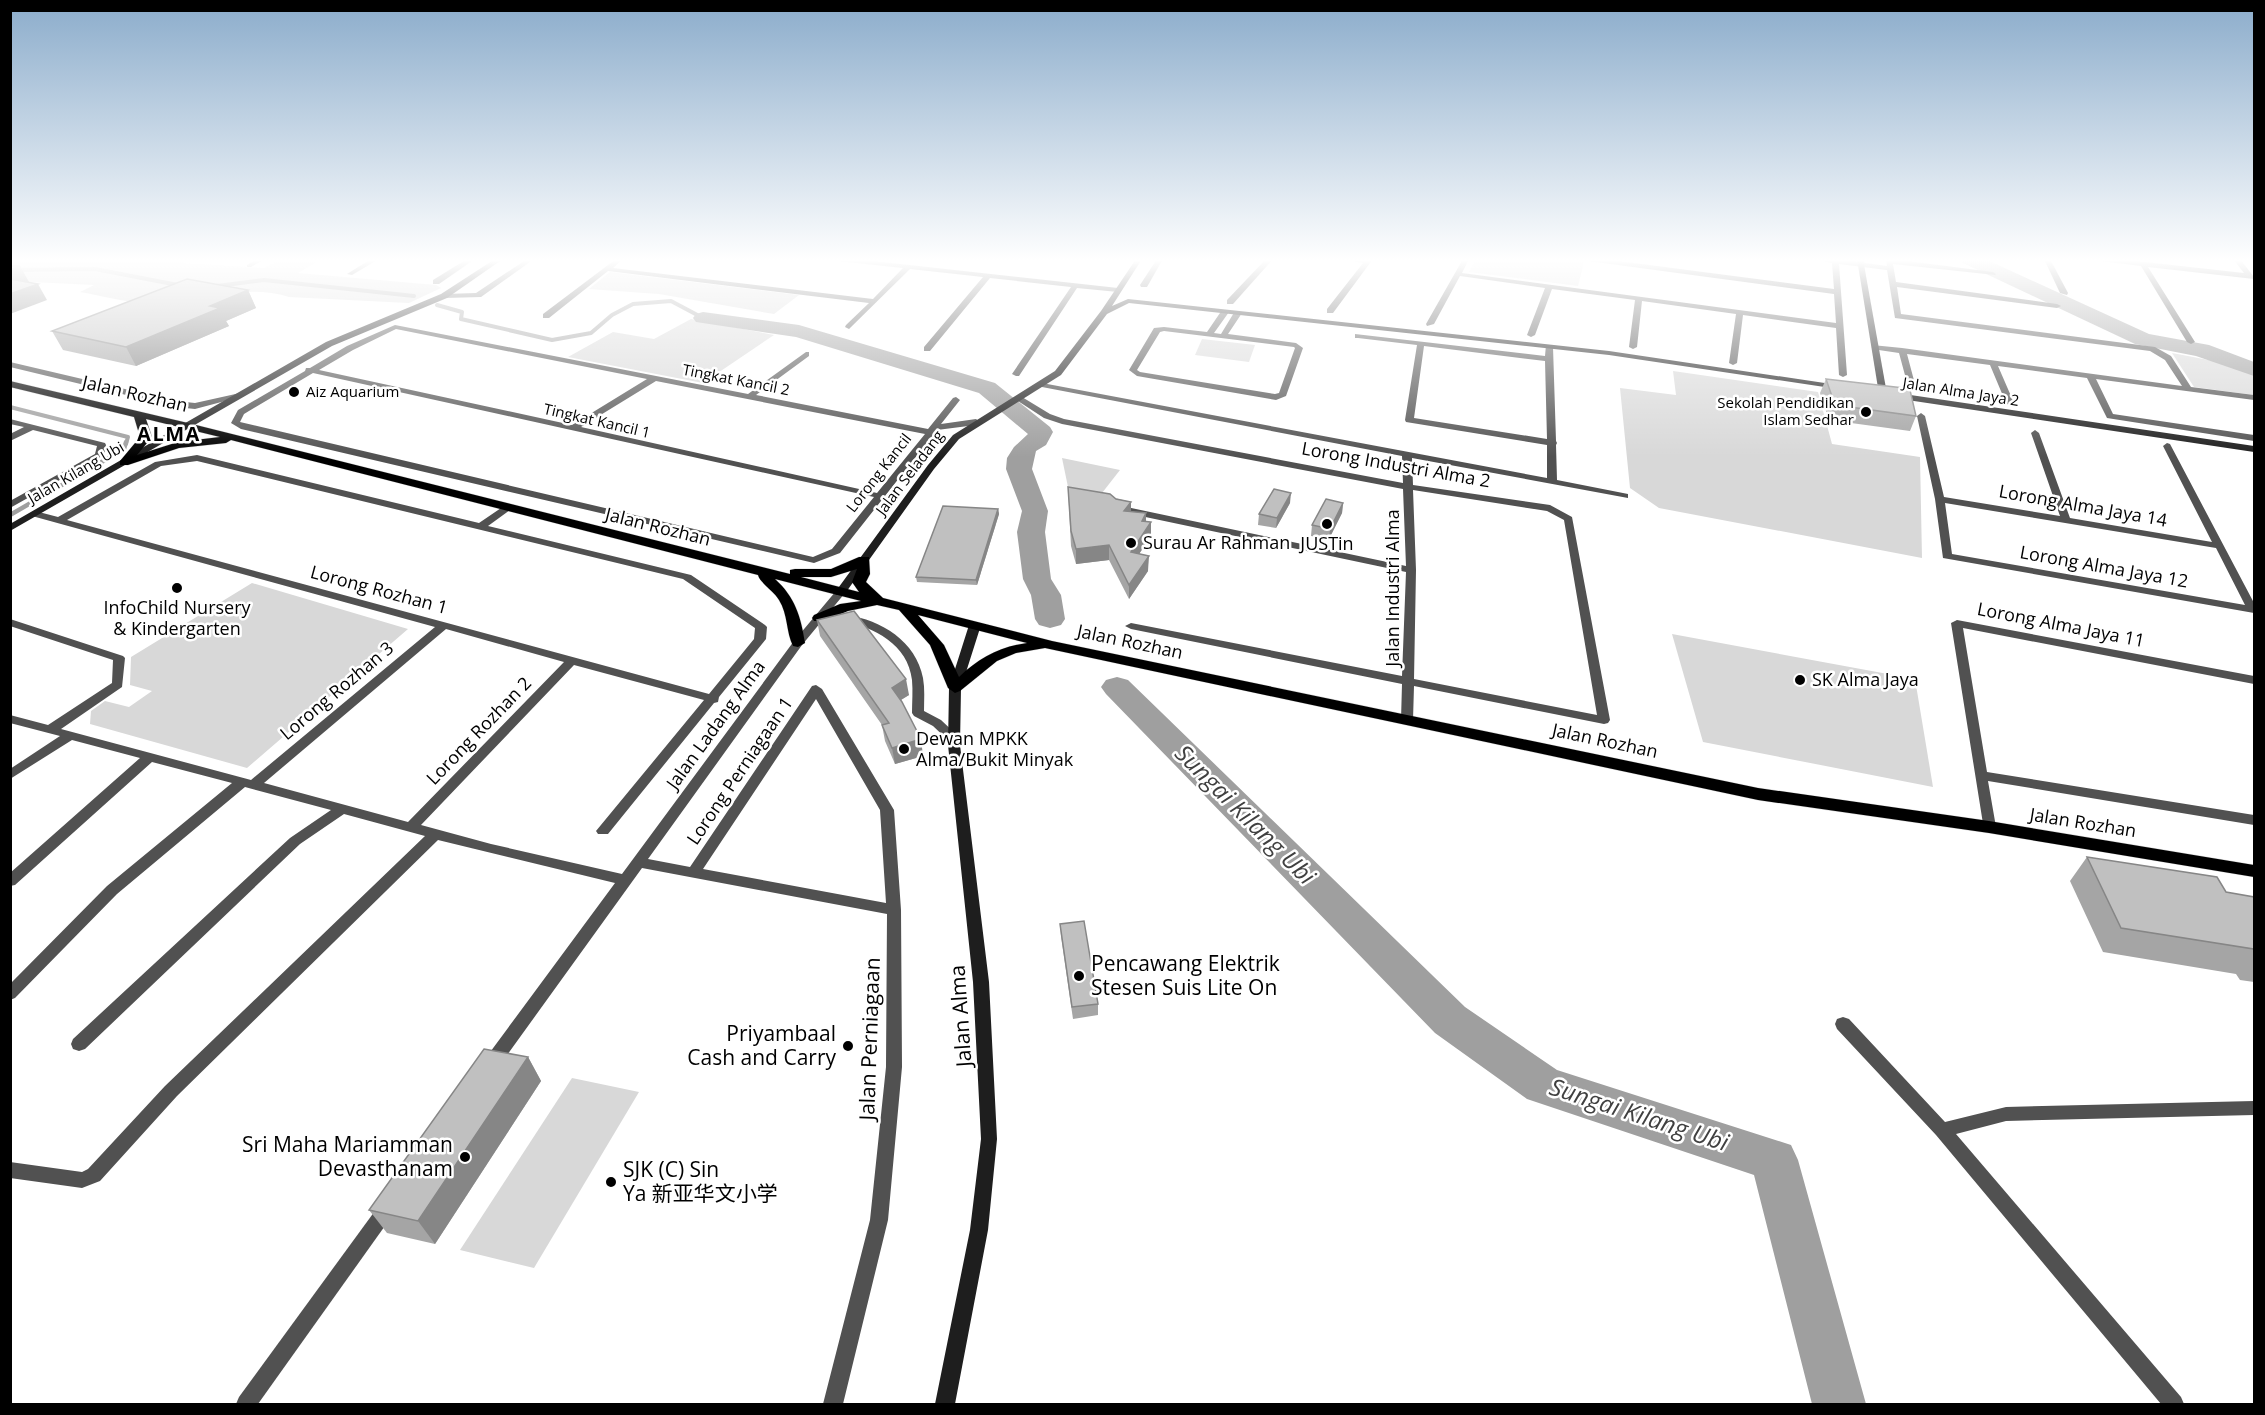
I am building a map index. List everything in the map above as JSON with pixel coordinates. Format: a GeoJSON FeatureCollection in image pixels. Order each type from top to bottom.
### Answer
{"type":"FeatureCollection","features":[{"type":"Feature","properties":{"kind":"main road","name":"Jalan Rozhan"},"geometry":{"type":"LineString","coordinates":[[10,384],[188,426],[759,573],[1052,645],[1758,794],[1989,827],[2254,871]]}},
{"type":"Feature","properties":{"kind":"main road"},"geometry":{"type":"LineString","coordinates":[[124,463],[146,437],[139,415]]}},
{"type":"Feature","properties":{"kind":"main road"},"geometry":{"type":"LineString","coordinates":[[124,463],[178,444],[238,439]]}},
{"type":"Feature","properties":{"kind":"main road"},"geometry":{"type":"LineString","coordinates":[[759,573],[825,576],[864,560]]}},
{"type":"Feature","properties":{"kind":"main road"},"geometry":{"type":"LineString","coordinates":[[864,560],[863,574],[859,582],[878,602]]}},
{"type":"Feature","properties":{"kind":"main road"},"geometry":{"type":"LineString","coordinates":[[759,573],[787,598],[794,618],[798,643]]}},
{"type":"Feature","properties":{"kind":"main road"},"geometry":{"type":"LineString","coordinates":[[814,624],[845,607],[878,602]]}},
{"type":"Feature","properties":{"kind":"main road"},"geometry":{"type":"LineString","coordinates":[[900,608],[932,634],[947,662],[955,688],[995,654],[1021,647],[1052,645]]}},
{"type":"Feature","properties":{"kind":"street","name":"Jalan Kilang Ubi"},"geometry":{"type":"LineString","coordinates":[[10,528],[336,340],[372,325]]}},
{"type":"Feature","properties":{"kind":"street"},"geometry":{"type":"LineString","coordinates":[[927,349],[947,325]]}},
{"type":"Feature","properties":{"kind":"street"},"geometry":{"type":"LineString","coordinates":[[1016,374],[1049,325]]}},
{"type":"Feature","properties":{"kind":"street","name":"Jalan Seladang"},"geometry":{"type":"LineString","coordinates":[[840,593],[942,452],[956,437],[979,420],[1042,385],[1068,362],[1095,325]]}},
{"type":"Feature","properties":{"kind":"street"},"geometry":{"type":"LineString","coordinates":[[1209,334],[1216,325]]}},
{"type":"Feature","properties":{"kind":"street"},"geometry":{"type":"LineString","coordinates":[[1223,336],[1230,325]]}},
{"type":"Feature","properties":{"kind":"street"},"geometry":{"type":"LineString","coordinates":[[1348,325],[1550,347],[1844,388]]}},
{"type":"Feature","properties":{"kind":"street"},"geometry":{"type":"LineString","coordinates":[[1531,335],[1535,325]]}},
{"type":"Feature","properties":{"kind":"street"},"geometry":{"type":"LineString","coordinates":[[1633,347],[1636,325]]}},
{"type":"Feature","properties":{"kind":"street"},"geometry":{"type":"LineString","coordinates":[[1733,363],[1738,325]]}},
{"type":"Feature","properties":{"kind":"street"},"geometry":{"type":"LineString","coordinates":[[1833,325],[1840,326],[1843,375]]}},
{"type":"Feature","properties":{"kind":"street"},"geometry":{"type":"LineString","coordinates":[[1871,325],[1883,394]]}},
{"type":"Feature","properties":{"kind":"street"},"geometry":{"type":"LineString","coordinates":[[1968,325],[2152,349],[2168,358],[2188,389]]}},
{"type":"Feature","properties":{"kind":"street"},"geometry":{"type":"LineString","coordinates":[[2181,325],[2191,342]]}},
{"type":"Feature","properties":{"kind":"street","name":"Tingkat Kancil 2"},"geometry":{"type":"LineString","coordinates":[[309,370],[395,327],[749,397],[932,430],[979,420]]}},
{"type":"Feature","properties":{"kind":"street"},"geometry":{"type":"LineString","coordinates":[[1157,330],[1209,334],[1296,345],[1299,348],[1283,394],[1276,397],[1137,374],[1133,370],[1157,330]]}},
{"type":"Feature","properties":{"kind":"street"},"geometry":{"type":"LineString","coordinates":[[1358,336],[1550,359]]}},
{"type":"Feature","properties":{"kind":"street"},"geometry":{"type":"LineString","coordinates":[[1421,343],[1409,420],[1553,443]]}},
{"type":"Feature","properties":{"kind":"street"},"geometry":{"type":"LineString","coordinates":[[1550,347],[1552,482]]}},
{"type":"Feature","properties":{"kind":"street"},"geometry":{"type":"LineString","coordinates":[[1875,347],[2254,398]]}},
{"type":"Feature","properties":{"kind":"street"},"geometry":{"type":"LineString","coordinates":[[1902,350],[1912,387]]}},
{"type":"Feature","properties":{"kind":"street"},"geometry":{"type":"LineString","coordinates":[[749,397],[806,354]]}},
{"type":"Feature","properties":{"kind":"street"},"geometry":{"type":"LineString","coordinates":[[1993,363],[2010,403]]}},
{"type":"Feature","properties":{"kind":"street","name":"Jalan Rozhan"},"geometry":{"type":"LineString","coordinates":[[10,364],[176,404],[195,406],[242,396]]}},
{"type":"Feature","properties":{"kind":"street","name":"Jalan Rozhan"},"geometry":{"type":"LineString","coordinates":[[309,370],[241,412],[235,423],[802,559],[822,559]]}},
{"type":"Feature","properties":{"kind":"street","name":"Tingkat Kancil 1"},"geometry":{"type":"LineString","coordinates":[[309,370],[880,496]]}},
{"type":"Feature","properties":{"kind":"street"},"geometry":{"type":"LineString","coordinates":[[2090,376],[2110,416],[2254,438]]}},
{"type":"Feature","properties":{"kind":"street"},"geometry":{"type":"LineString","coordinates":[[572,429],[654,378]]}},
{"type":"Feature","properties":{"kind":"street"},"geometry":{"type":"LineString","coordinates":[[1042,385],[1624,496]]}},
{"type":"Feature","properties":{"kind":"street","name":"Jalan Alma Jaya 2"},"geometry":{"type":"LineString","coordinates":[[1873,392],[2254,450]]}},
{"type":"Feature","properties":{"kind":"street","name":"Lorong Kancil"},"geometry":{"type":"LineString","coordinates":[[822,559],[836,551],[956,400]]}},
{"type":"Feature","properties":{"kind":"street","name":"Lorong Industri Alma 2"},"geometry":{"type":"LineString","coordinates":[[1016,400],[1062,421],[1410,487],[1550,508],[1569,519],[1605,720]]}},
{"type":"Feature","properties":{"kind":"street"},"geometry":{"type":"LineString","coordinates":[[1921,416],[1940,499]]}},
{"type":"Feature","properties":{"kind":"street"},"geometry":{"type":"LineString","coordinates":[[10,421],[102,445],[99,455],[10,505]]}},
{"type":"Feature","properties":{"kind":"street"},"geometry":{"type":"LineString","coordinates":[[10,438],[32,427]]}},
{"type":"Feature","properties":{"kind":"street"},"geometry":{"type":"LineString","coordinates":[[2035,433],[2066,520]]}},
{"type":"Feature","properties":{"kind":"street"},"geometry":{"type":"LineString","coordinates":[[2167,446],[2254,610]]}},
{"type":"Feature","properties":{"kind":"street","name":"Jalan Industri Alma"},"geometry":{"type":"LineString","coordinates":[[1407,455],[1410,487],[1411,570],[1410,681],[1407,720]]}},
{"type":"Feature","properties":{"kind":"street"},"geometry":{"type":"LineString","coordinates":[[60,520],[158,464],[197,458],[687,577],[761,627],[760,639],[714,699],[603,831]]}},
{"type":"Feature","properties":{"kind":"street"},"geometry":{"type":"LineString","coordinates":[[480,527],[518,492]]}},
{"type":"Feature","properties":{"kind":"street","name":"Lorong Alma Jaya 14"},"geometry":{"type":"LineString","coordinates":[[1940,499],[2219,546]]}},
{"type":"Feature","properties":{"kind":"street","name":"Lorong Alma Jaya 12"},"geometry":{"type":"LineString","coordinates":[[1940,499],[1947,556],[2254,610]]}},
{"type":"Feature","properties":{"kind":"street"},"geometry":{"type":"LineString","coordinates":[[1117,508],[1411,570]]}},
{"type":"Feature","properties":{"kind":"street","name":"Lorong Rozhan 1"},"geometry":{"type":"LineString","coordinates":[[35,513],[714,699]]}},
{"type":"Feature","properties":{"kind":"street","name":"Jalan Ladang Alma"},"geometry":{"type":"LineString","coordinates":[[483,1075],[798,643],[840,593]]}},
{"type":"Feature","properties":{"kind":"street"},"geometry":{"type":"LineString","coordinates":[[814,624],[843,618],[856,619],[891,637],[908,653],[917,674],[918,713],[936,723],[954,739]]}},
{"type":"Feature","properties":{"kind":"street"},"geometry":{"type":"LineString","coordinates":[[10,622],[119,658],[118,684],[50,730]]}},
{"type":"Feature","properties":{"kind":"street","name":"Lorong Alma Jaya 11"},"geometry":{"type":"LineString","coordinates":[[1989,827],[1957,623],[2254,680]]}},
{"type":"Feature","properties":{"kind":"street","name":"Lorong Rozhan 3"},"geometry":{"type":"LineString","coordinates":[[10,994],[112,890],[248,784],[444,625]]}},
{"type":"Feature","properties":{"kind":"street","name":"Jalan Alma"},"geometry":{"type":"LineString","coordinates":[[945,1404],[979,1230],[989,1139],[981,982],[954,739],[955,688],[975,625]]}},
{"type":"Feature","properties":{"kind":"street","name":"Jalan Rozhan"},"geometry":{"type":"LineString","coordinates":[[1131,626],[1605,720]]}},
{"type":"Feature","properties":{"kind":"street","name":"Lorong Rozhan 2"},"geometry":{"type":"LineString","coordinates":[[411,827],[572,660]]}},
{"type":"Feature","properties":{"kind":"street","name":"Lorong Perniagaan 1"},"geometry":{"type":"LineString","coordinates":[[694,873],[816,689]]}},
{"type":"Feature","properties":{"kind":"street","name":"Jalan Perniagaan"},"geometry":{"type":"LineString","coordinates":[[816,689],[887,810],[894,910],[894,1067],[879,1221],[833,1404]]}},
{"type":"Feature","properties":{"kind":"street"},"geometry":{"type":"LineString","coordinates":[[10,719],[436,834],[624,880]]}},
{"type":"Feature","properties":{"kind":"street"},"geometry":{"type":"LineString","coordinates":[[10,775],[69,736]]}},
{"type":"Feature","properties":{"kind":"street"},"geometry":{"type":"LineString","coordinates":[[10,881],[150,757]]}},
{"type":"Feature","properties":{"kind":"street","name":"Jalan Rozhan"},"geometry":{"type":"LineString","coordinates":[[1981,775],[2254,819]]}},
{"type":"Feature","properties":{"kind":"street"},"geometry":{"type":"LineString","coordinates":[[79,1044],[295,841],[342,809]]}},
{"type":"Feature","properties":{"kind":"street"},"geometry":{"type":"LineString","coordinates":[[10,1170],[82,1180],[94,1175],[171,1091],[436,834]]}},
{"type":"Feature","properties":{"kind":"street"},"geometry":{"type":"LineString","coordinates":[[637,862],[894,910]]}},
{"type":"Feature","properties":{"kind":"street"},"geometry":{"type":"LineString","coordinates":[[1843,1024],[1942,1130],[2174,1404]]}},
{"type":"Feature","properties":{"kind":"street"},"geometry":{"type":"LineString","coordinates":[[1942,1130],[2006,1114],[2254,1108]]}},
{"type":"Feature","properties":{"kind":"street"},"geometry":{"type":"LineString","coordinates":[[246,1404],[399,1191]]}},
{"type":"Feature","properties":{"kind":"shaded area"},"geometry":{"type":"Polygon","coordinates":[[[680,325],[722,325],[774,335],[703,383],[568,357],[613,332],[654,339],[680,325]]]}},
{"type":"Feature","properties":{"kind":"shaded area"},"geometry":{"type":"Polygon","coordinates":[[[1202,339],[1255,345],[1249,362],[1195,355],[1202,339]]]}},
{"type":"Feature","properties":{"kind":"shaded area"},"geometry":{"type":"Polygon","coordinates":[[[2172,353],[2214,361],[2254,375],[2254,395],[2194,387],[2172,353]]]}},
{"type":"Feature","properties":{"kind":"shaded area"},"geometry":{"type":"Polygon","coordinates":[[[1673,371],[1818,392],[1832,444],[1920,457],[1922,558],[1659,508],[1630,488],[1620,388],[1676,395],[1673,371]]]}},
{"type":"Feature","properties":{"kind":"shaded area"},"geometry":{"type":"Polygon","coordinates":[[[1062,458],[1120,470],[1102,493],[1068,487],[1062,458]]]}},
{"type":"Feature","properties":{"kind":"shaded area"},"geometry":{"type":"Polygon","coordinates":[[[252,583],[408,629],[247,768],[90,724],[91,711],[105,701],[129,707],[152,691],[130,685],[131,657],[252,583]]]}},
{"type":"Feature","properties":{"kind":"shaded area"},"geometry":{"type":"Polygon","coordinates":[[[1672,634],[1915,679],[1933,787],[1703,742],[1672,634]]]}},
{"type":"Feature","properties":{"kind":"shaded area"},"geometry":{"type":"Polygon","coordinates":[[[572,1078],[639,1092],[534,1268],[460,1250],[572,1078]]]}},
{"type":"Feature","properties":{"kind":"building"},"geometry":{"type":"Polygon","coordinates":[[[67,325],[179,325],[126,347],[52,331],[67,325]]]}},
{"type":"Feature","properties":{"kind":"building"},"geometry":{"type":"Polygon","coordinates":[[[1826,379],[1910,390],[1916,416],[1835,405],[1826,379]]]}},
{"type":"Feature","properties":{"kind":"building"},"geometry":{"type":"Polygon","coordinates":[[[1068,487],[1110,494],[1116,499],[1131,502],[1124,511],[1146,513],[1142,521],[1151,522],[1131,552],[1149,556],[1129,585],[1109,545],[1076,549],[1071,531],[1068,487]]]}},
{"type":"Feature","properties":{"kind":"building"},"geometry":{"type":"Polygon","coordinates":[[[1274,489],[1291,493],[1277,518],[1259,514],[1274,489]]]}},
{"type":"Feature","properties":{"kind":"building"},"geometry":{"type":"Polygon","coordinates":[[[1326,499],[1343,503],[1330,529],[1312,525],[1326,499]]]}},
{"type":"Feature","properties":{"kind":"building"},"geometry":{"type":"Polygon","coordinates":[[[943,506],[998,509],[976,580],[916,577],[943,506]]]}},
{"type":"Feature","properties":{"kind":"building"},"geometry":{"type":"Polygon","coordinates":[[[854,611],[906,679],[892,688],[921,739],[892,748],[882,725],[889,723],[817,620],[854,611]]]}},
{"type":"Feature","properties":{"kind":"building"},"geometry":{"type":"Polygon","coordinates":[[[2087,857],[2217,877],[2226,892],[2254,897],[2254,949],[2121,928],[2087,857]]]}},
{"type":"Feature","properties":{"kind":"building","name":"Pencawang Elektrik Stesen Suis Lite On"},"geometry":{"type":"Polygon","coordinates":[[[1084,921],[1098,1004],[1072,1007],[1060,924],[1084,921]]]}},
{"type":"Feature","properties":{"kind":"building"},"geometry":{"type":"Polygon","coordinates":[[[484,1049],[528,1057],[418,1221],[369,1210],[484,1049]]]}},
{"type":"Feature","properties":{"kind":"waterway","name":"Sungai Kilang Ubi"},"geometry":{"type":"LineString","coordinates":[[487,325],[552,340],[591,333],[600,325]]}},
{"type":"Feature","properties":{"kind":"waterway","name":"Sungai Kilang Ubi"},"geometry":{"type":"LineString","coordinates":[[755,325],[799,331],[987,388],[1041,432],[1037,440],[1026,447],[1020,458],[1019,469],[1035,511],[1031,532],[1037,579],[1046,595],[1050,619]]}},
{"type":"Feature","properties":{"kind":"waterway"},"geometry":{"type":"LineString","coordinates":[[2113,325],[2143,339],[2201,350],[2254,369]]}},
{"type":"Feature","properties":{"kind":"waterway"},"geometry":{"type":"LineString","coordinates":[[10,407],[128,437],[126,444]]}},
{"type":"Feature","properties":{"kind":"waterway"},"geometry":{"type":"LineString","coordinates":[[10,515],[124,449],[126,442]]}},
{"type":"Feature","properties":{"kind":"waterway","name":"Sungai Kilang Ubi"},"geometry":{"type":"LineString","coordinates":[[1117,687],[1450,1020],[1543,1085],[1774,1160],[1839,1404]]}},
{"type":"Feature","properties":{"kind":"place","name":"Aiz Aquarium"},"geometry":{"type":"Point","coordinates":[294,392]}},
{"type":"Feature","properties":{"kind":"place","name":"Sekolah Pendidikan Islam Sedhar"},"geometry":{"type":"Point","coordinates":[1866,412]}},
{"type":"Feature","properties":{"kind":"place","name":"JUSTin"},"geometry":{"type":"Point","coordinates":[1327,524]}},
{"type":"Feature","properties":{"kind":"place","name":"Surau Ar Rahman"},"geometry":{"type":"Point","coordinates":[1131,543]}},
{"type":"Feature","properties":{"kind":"place","name":"InfoChild Nursery & Kindergarten"},"geometry":{"type":"Point","coordinates":[177,588]}},
{"type":"Feature","properties":{"kind":"place","name":"SK Alma Jaya"},"geometry":{"type":"Point","coordinates":[1800,680]}},
{"type":"Feature","properties":{"kind":"place","name":"Dewan MPKK Alma/Bukit Minyak"},"geometry":{"type":"Point","coordinates":[904,749]}},
{"type":"Feature","properties":{"kind":"place","name":"Pencawang Elektrik Stesen Suis Lite On"},"geometry":{"type":"Point","coordinates":[1079,976]}},
{"type":"Feature","properties":{"kind":"place","name":"Priyambaal Cash and Carry"},"geometry":{"type":"Point","coordinates":[848,1046]}},
{"type":"Feature","properties":{"kind":"place","name":"Sri Maha Mariamman Devasthanam"},"geometry":{"type":"Point","coordinates":[465,1157]}},
{"type":"Feature","properties":{"kind":"place","name":"SJK (C) Sin Ya 新亚华文小学"},"geometry":{"type":"Point","coordinates":[611,1182]}},
{"type":"Feature","properties":{"kind":"district","name":"ALMA"},"geometry":{"type":"Point","coordinates":[169,434]}}]}
